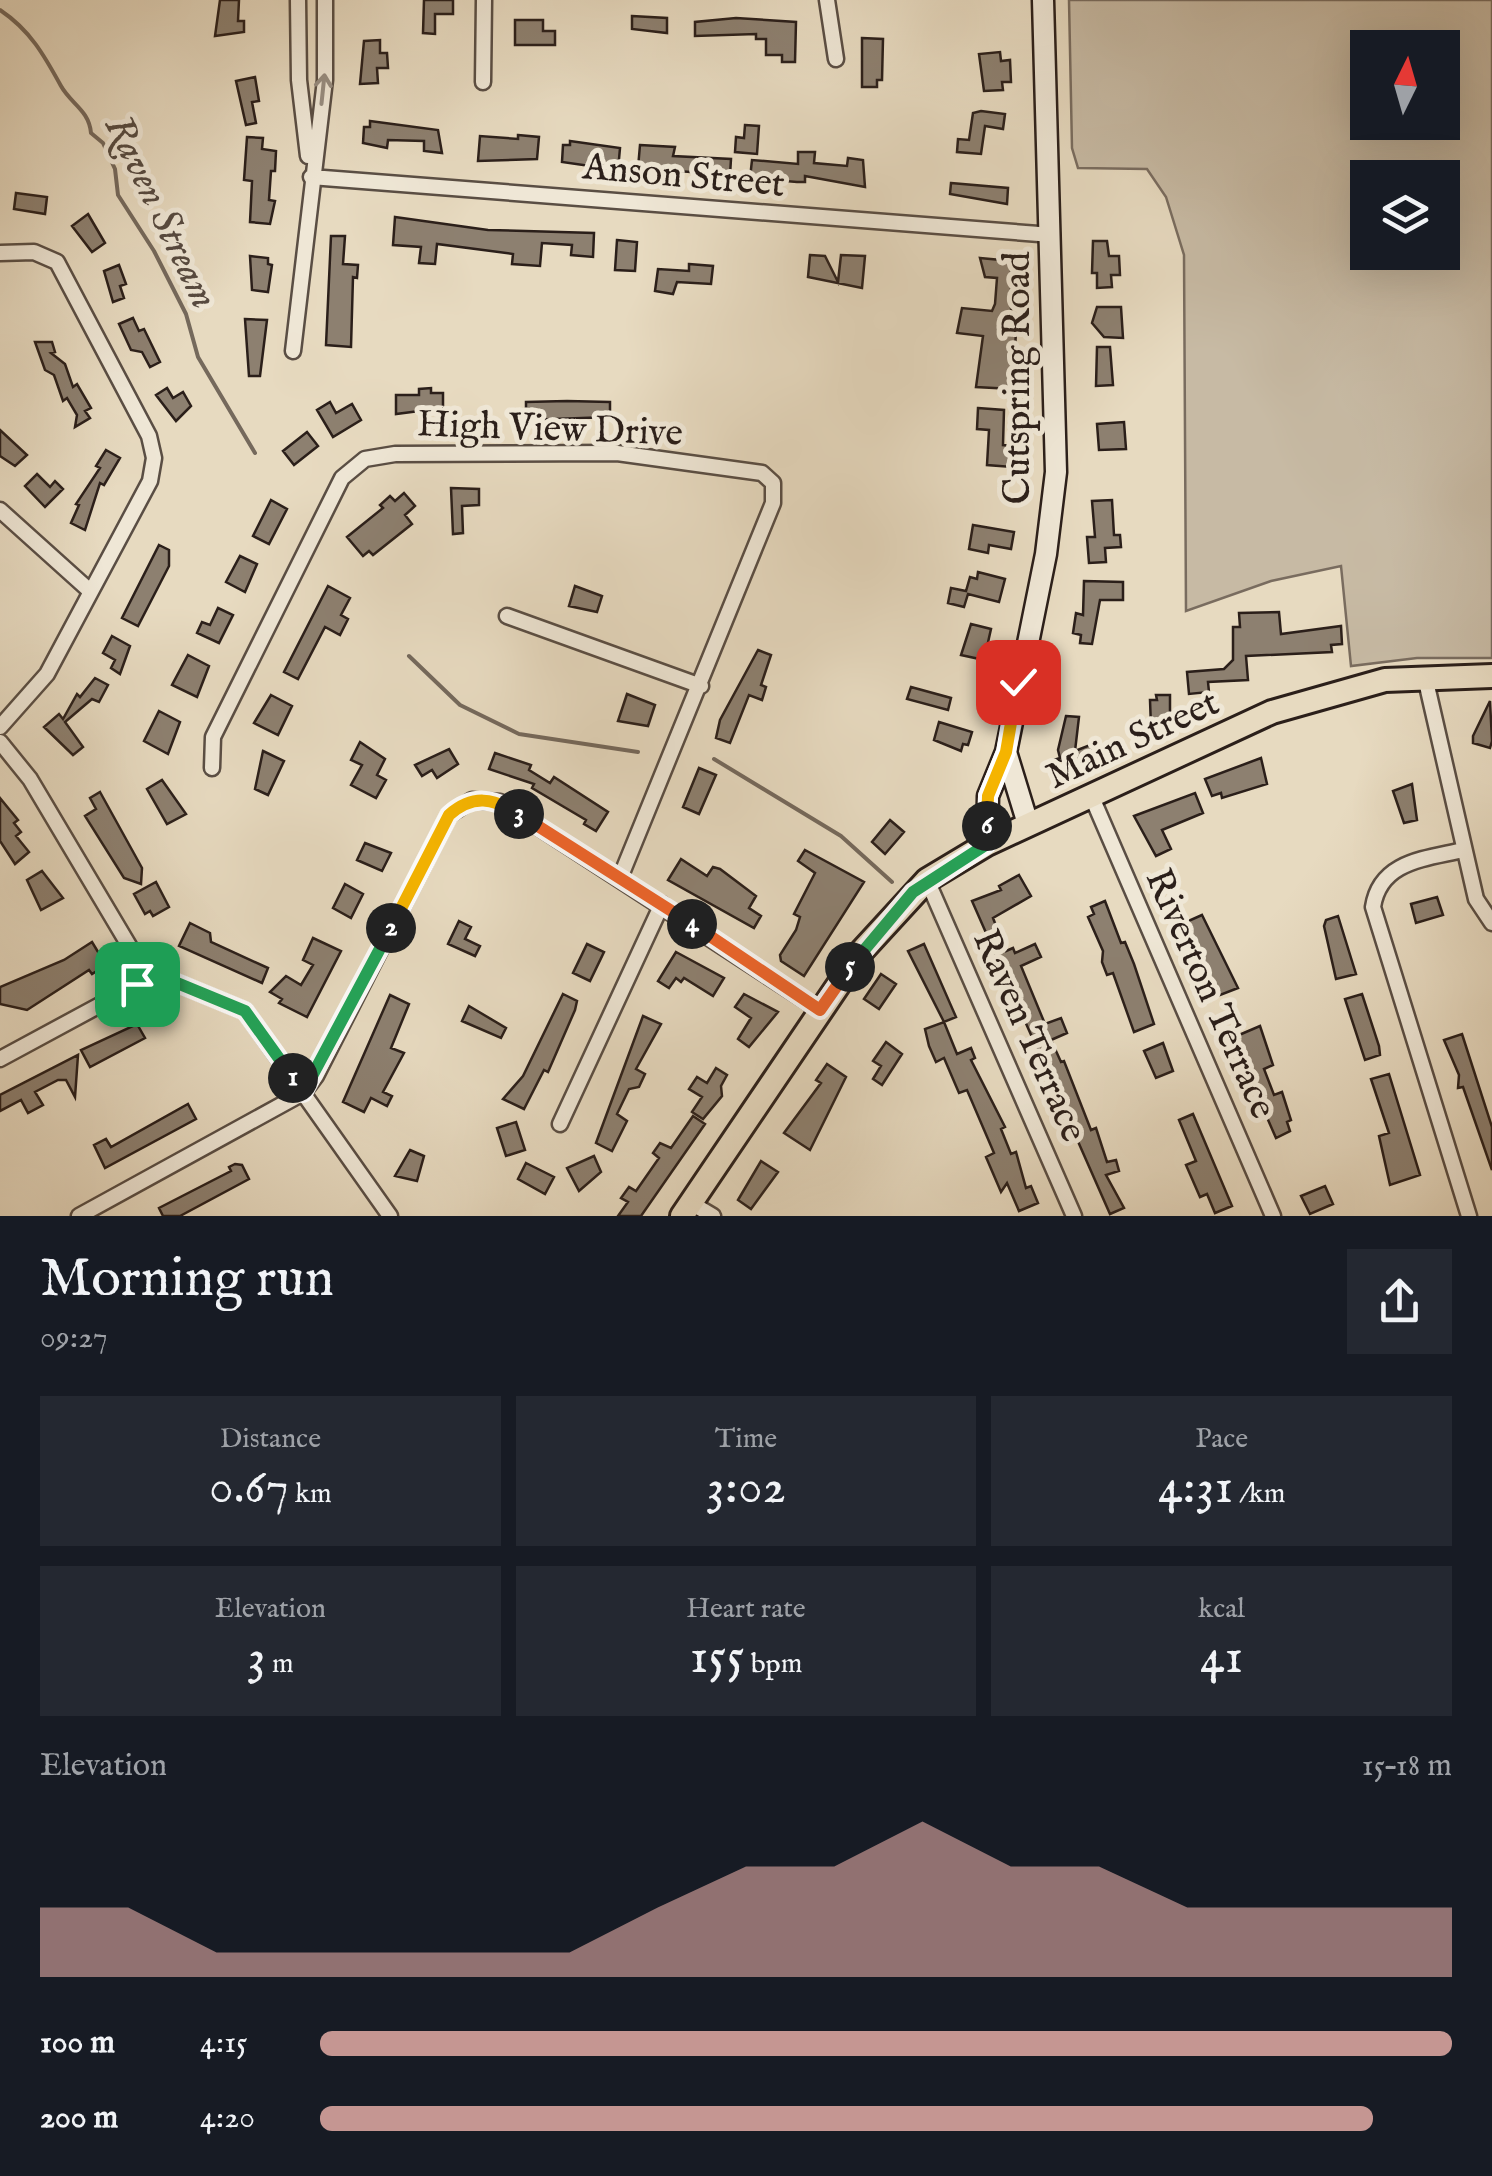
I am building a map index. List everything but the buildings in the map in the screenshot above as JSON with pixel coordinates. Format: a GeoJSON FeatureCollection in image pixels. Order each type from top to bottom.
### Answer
{"type":"FeatureCollection","features":[{"type":"Feature","properties":{"kind":"main road","name":"Main Street"},"geometry":{"type":"LineString","coordinates":[[686,1210],[876,932],[928,880],[987,844],[1272,712],[1350,687],[1425,677],[1492,676]]}},
{"type":"Feature","properties":{"kind":"street"},"geometry":{"type":"LineString","coordinates":[[298,0],[299,80],[310,177]]}},
{"type":"Feature","properties":{"kind":"street"},"geometry":{"type":"LineString","coordinates":[[292,351],[310,177],[326,80],[325,0]]}},
{"type":"Feature","properties":{"kind":"street"},"geometry":{"type":"LineString","coordinates":[[484,0],[484,82]]}},
{"type":"Feature","properties":{"kind":"street"},"geometry":{"type":"LineString","coordinates":[[827,0],[836,59]]}},
{"type":"Feature","properties":{"kind":"street","name":"Cutspring Road"},"geometry":{"type":"LineString","coordinates":[[987,844],[988,796],[1006,752],[1046,554],[1056,472],[1044,0]]}},
{"type":"Feature","properties":{"kind":"street","name":"Anson Street"},"geometry":{"type":"LineString","coordinates":[[310,177],[1052,236]]}},
{"type":"Feature","properties":{"kind":"street"},"geometry":{"type":"LineString","coordinates":[[0,253],[34,252],[57,262],[149,436],[154,458],[150,481],[47,674],[0,727]]}},
{"type":"Feature","properties":{"kind":"street","name":"High View Drive"},"geometry":{"type":"LineString","coordinates":[[212,768],[213,737],[342,478],[365,458],[617,453],[766,474],[775,489],[773,504],[620,878]]}},
{"type":"Feature","properties":{"kind":"street"},"geometry":{"type":"LineString","coordinates":[[0,510],[90,591]]}},
{"type":"Feature","properties":{"kind":"street"},"geometry":{"type":"LineString","coordinates":[[507,616],[701,686]]}},
{"type":"Feature","properties":{"kind":"street"},"geometry":{"type":"LineString","coordinates":[[1425,677],[1476,899],[1492,922]]}},
{"type":"Feature","properties":{"kind":"street"},"geometry":{"type":"LineString","coordinates":[[0,742],[30,780],[130,950],[148,971],[245,1011],[390,1216]]}},
{"type":"Feature","properties":{"kind":"street","name":"Cutspring Road"},"geometry":{"type":"LineString","coordinates":[[1006,752],[1028,824]]}},
{"type":"Feature","properties":{"kind":"street","name":"Riverton Terrace"},"geometry":{"type":"LineString","coordinates":[[1091,795],[1274,1216]]}},
{"type":"Feature","properties":{"kind":"street"},"geometry":{"type":"LineString","coordinates":[[79,1216],[303,1093],[449,815],[472,800],[500,802],[820,1010]]}},
{"type":"Feature","properties":{"kind":"street"},"geometry":{"type":"LineString","coordinates":[[1463,850],[1399,867],[1380,883],[1374,907],[1469,1216]]}},
{"type":"Feature","properties":{"kind":"street","name":"Raven Terrace"},"geometry":{"type":"LineString","coordinates":[[928,880],[1074,1216]]}},
{"type":"Feature","properties":{"kind":"street"},"geometry":{"type":"LineString","coordinates":[[560,1124],[662,904]]}},
{"type":"Feature","properties":{"kind":"street"},"geometry":{"type":"LineString","coordinates":[[0,1059],[137,984],[148,971]]}},
{"type":"Feature","properties":{"kind":"street"},"geometry":{"type":"LineString","coordinates":[[686,1210],[713,1216]]}},
{"type":"Feature","properties":{"kind":"shaded area"},"geometry":{"type":"Polygon","coordinates":[[[1069,0],[1492,0],[1492,658],[1417,658],[1351,666],[1341,566],[1271,581],[1186,611],[1184,255],[1166,197],[1147,169],[1078,168],[1072,148],[1069,0]]]}},
{"type":"Feature","properties":{"kind":"waterway","name":"Raven Stream"},"geometry":{"type":"LineString","coordinates":[[0,10],[35,44],[65,92],[87,118],[91,133],[103,143],[115,169],[118,195],[154,251],[186,314],[198,357],[255,453]]}},
{"type":"Feature","properties":{"kind":"waterway","name":"Raven Stream"},"geometry":{"type":"LineString","coordinates":[[409,656],[460,705],[519,734],[638,752]]}},
{"type":"Feature","properties":{"kind":"waterway","name":"Raven Stream"},"geometry":{"type":"LineString","coordinates":[[714,759],[841,836],[892,882]]}},
{"type":"Feature","properties":{"kind":"route"},"geometry":{"type":"LineString","coordinates":[[137,984],[148,971],[232,1002],[254,1020],[303,1093],[316,1076],[449,815],[460,805],[486,799],[500,802],[662,904],[820,1010],[876,932],[913,892],[987,844],[988,796],[997,766],[1006,752],[1018,682]]}}]}
